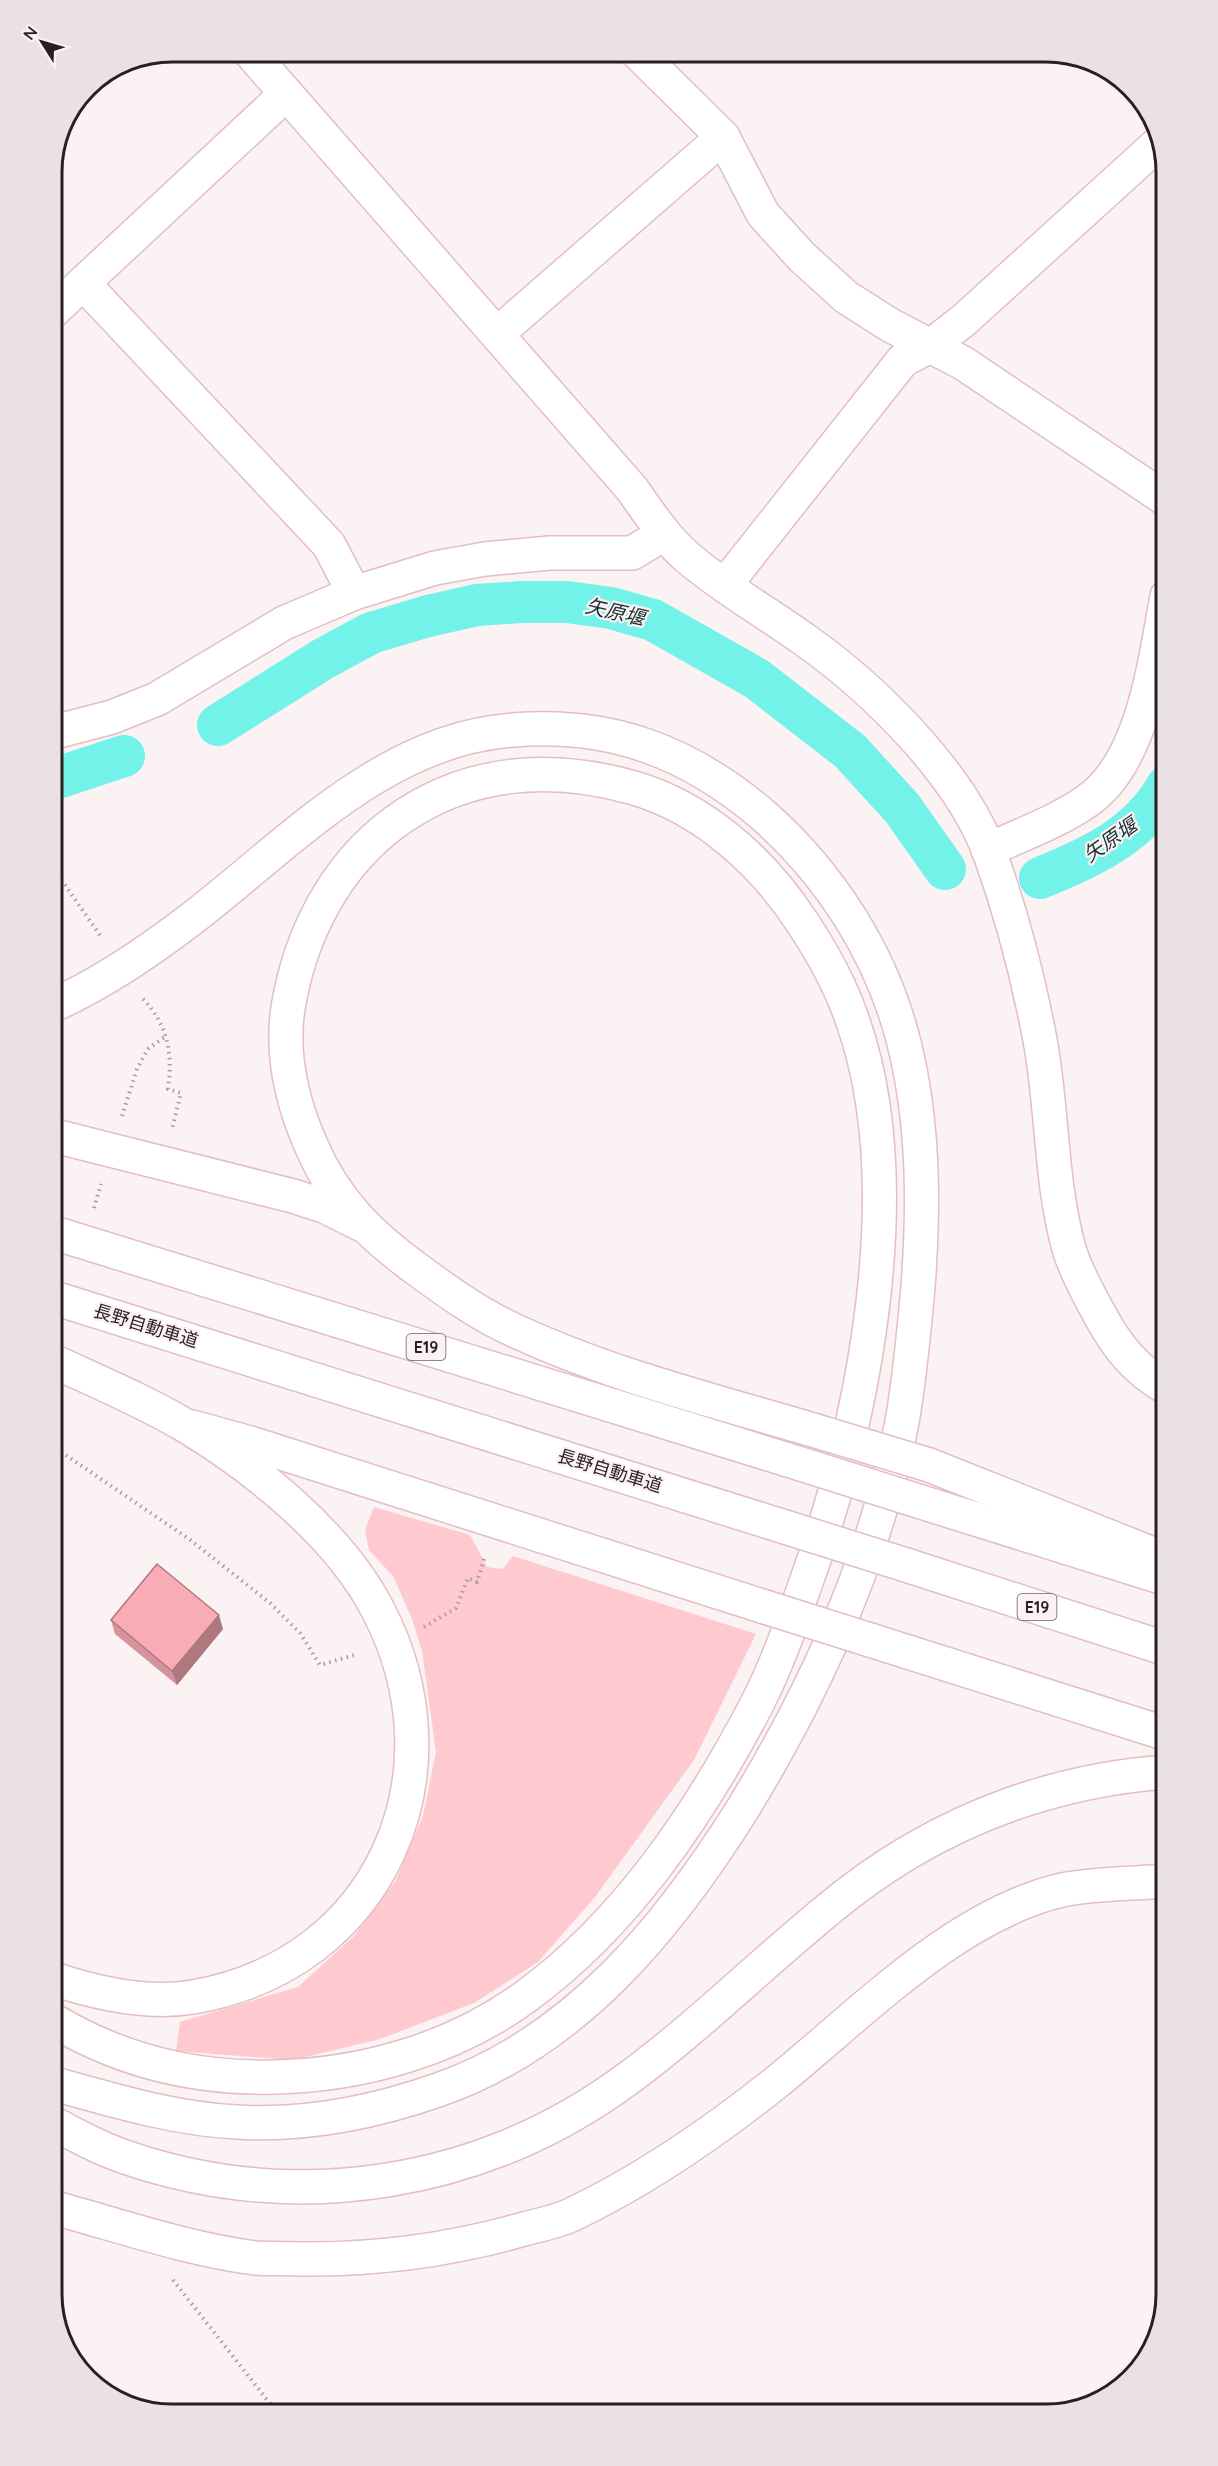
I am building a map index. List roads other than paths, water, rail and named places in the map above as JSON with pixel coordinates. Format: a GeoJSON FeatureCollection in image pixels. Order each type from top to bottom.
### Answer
{"type":"FeatureCollection","features":[{"type":"Feature","properties":{"kind":"main road"},"geometry":{"type":"LineString","coordinates":[[258,62],[632,489],[664,534],[687,557],[807,641],[864,687],[906,728],[954,787],[988,850],[1020,942],[1041,1042],[1058,1186],[1070,1253],[1092,1302],[1117,1346],[1145,1376],[1156,1382]]}},
{"type":"Feature","properties":{"kind":"main road"},"geometry":{"type":"LineString","coordinates":[[647,62],[723,137],[763,214],[802,257],[846,297],[890,325],[932,345],[1156,493]]}},
{"type":"Feature","properties":{"kind":"main road"},"geometry":{"type":"LineString","coordinates":[[62,303],[286,94]]}},
{"type":"Feature","properties":{"kind":"main road"},"geometry":{"type":"LineString","coordinates":[[497,334],[723,137]]}},
{"type":"Feature","properties":{"kind":"main road"},"geometry":{"type":"LineString","coordinates":[[725,585],[903,360],[932,345],[964,320],[1154,148]]}},
{"type":"Feature","properties":{"kind":"main road"},"geometry":{"type":"LineString","coordinates":[[83,283],[330,545],[354,593]]}},
{"type":"Feature","properties":{"kind":"main road"},"geometry":{"type":"LineString","coordinates":[[62,724],[112,717],[157,699],[284,623],[354,593],[435,568],[485,559],[550,554],[632,554],[664,534]]}},
{"type":"Feature","properties":{"kind":"main road"},"geometry":{"type":"LineString","coordinates":[[988,850],[1088,801],[1116,771],[1131,745],[1142,717],[1156,649]]}},
{"type":"Feature","properties":{"kind":"main road"},"geometry":{"type":"LineString","coordinates":[[62,1000],[136,958],[189,921],[324,812],[376,777],[421,754],[464,738],[511,730],[570,730],[619,736],[666,751],[711,776],[754,808],[798,846],[834,890],[862,938],[885,986],[904,1042],[921,1164],[921,1237],[912,1363],[901,1429],[873,1529],[830,1650],[776,1755],[711,1859],[652,1937],[583,2007],[537,2041],[445,2088],[396,2103],[323,2118],[232,2122],[137,2106],[62,2086]]}},
{"type":"Feature","properties":{"kind":"main road"},"geometry":{"type":"LineString","coordinates":[[62,2026],[86,2040],[133,2060],[195,2073],[253,2078],[314,2076],[365,2067],[415,2053],[468,2032],[523,1999],[575,1956],[619,1910],[664,1855],[713,1782],[759,1701],[785,1641],[826,1528],[866,1356],[874,1300],[878,1179],[874,1120],[866,1072],[855,1025],[838,982],[790,902],[762,870],[723,835],[689,812],[653,794],[576,774],[536,772],[485,780],[435,797],[393,824],[357,856],[328,895],[312,924],[293,979],[286,1024],[288,1068],[298,1115],[317,1160],[360,1224],[389,1250],[495,1321],[559,1349],[642,1378],[813,1430],[929,1466],[1156,1556]]}},
{"type":"Feature","properties":{"kind":"main road"},"geometry":{"type":"LineString","coordinates":[[62,1138],[293,1196],[324,1206],[360,1224]]}},
{"type":"Feature","properties":{"kind":"main road","name":"E19"},"geometry":{"type":"LineString","coordinates":[[62,1235],[1156,1576]]}},
{"type":"Feature","properties":{"kind":"main road","name":"長野自動車道"},"geometry":{"type":"LineString","coordinates":[[62,1300],[1156,1645]]}},
{"type":"Feature","properties":{"kind":"main road"},"geometry":{"type":"LineString","coordinates":[[62,1365],[185,1425],[274,1490],[325,1537],[354,1573],[378,1609],[398,1654],[409,1694],[414,1732],[412,1775],[404,1815],[388,1854],[368,1889],[312,1948],[275,1970],[235,1987],[191,1998],[141,1999],[87,1990],[62,1982]]}},
{"type":"Feature","properties":{"kind":"main road"},"geometry":{"type":"LineString","coordinates":[[185,1425],[250,1443],[1156,1731]]}},
{"type":"Feature","properties":{"kind":"main road"},"geometry":{"type":"LineString","coordinates":[[62,2127],[124,2156],[168,2169],[224,2180],[293,2187],[352,2186],[433,2171],[497,2150],[552,2126],[627,2079],[688,2032],[851,1891],[959,1824],[1017,1801],[1083,1782],[1156,1774]]}},
{"type":"Feature","properties":{"kind":"main road"},"geometry":{"type":"LineString","coordinates":[[62,2210],[155,2236],[255,2258],[340,2259],[438,2249],[502,2236],[568,2217],[627,2186],[692,2144],[771,2086],[941,1947],[974,1927],[1021,1904],[1064,1890],[1156,1882]]}},
{"type":"Feature","properties":{"kind":"waterway","name":"矢原堰"},"geometry":{"type":"LineString","coordinates":[[218,725],[323,659],[371,633],[428,616],[477,605],[522,602],[567,602],[611,608],[653,620],[757,679],[850,751],[902,808],[945,869]]}},
{"type":"Feature","properties":{"kind":"waterway","name":"矢原堰"},"geometry":{"type":"LineString","coordinates":[[62,776],[124,756]]}},
{"type":"Feature","properties":{"kind":"waterway","name":"矢原堰"},"geometry":{"type":"LineString","coordinates":[[1040,878],[1112,843],[1143,818],[1156,803]]}}]}
